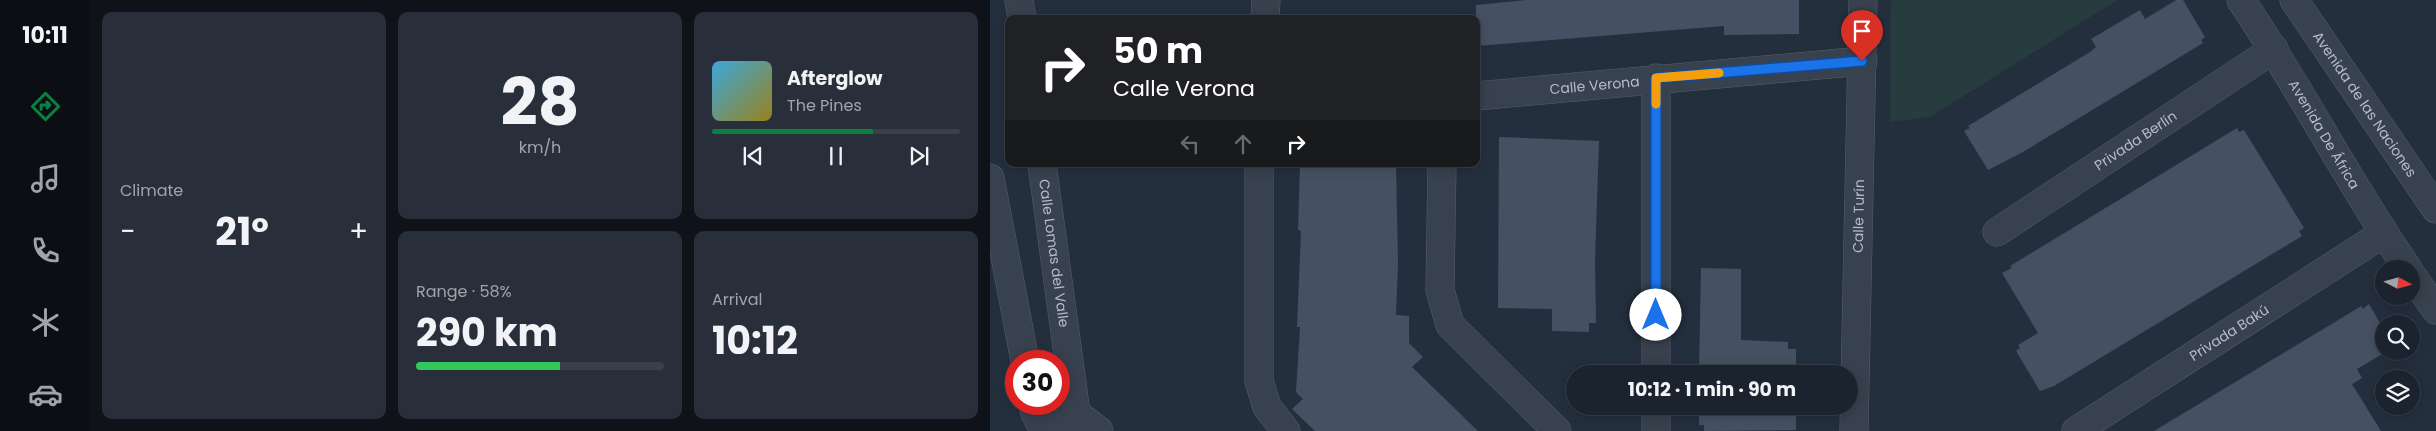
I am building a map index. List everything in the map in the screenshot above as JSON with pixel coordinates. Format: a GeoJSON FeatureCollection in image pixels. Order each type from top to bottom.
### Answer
{"type":"FeatureCollection","features":[{"type":"Feature","properties":{"kind":"street"},"geometry":{"type":"LineString","coordinates":[[1019,0],[1021,15]]}},
{"type":"Feature","properties":{"kind":"street"},"geometry":{"type":"LineString","coordinates":[[1265,15],[1266,0]]}},
{"type":"Feature","properties":{"kind":"street","name":"Calle Turín"},"geometry":{"type":"LineString","coordinates":[[1854,431],[1863,0]]}},
{"type":"Feature","properties":{"kind":"street","name":"Avenida De África"},"geometry":{"type":"LineString","coordinates":[[2241,0],[2274,49],[2384,234],[2402,260]]}},
{"type":"Feature","properties":{"kind":"street","name":"Avenida de las Naciones"},"geometry":{"type":"LineString","coordinates":[[2294,0],[2436,208]]}},
{"type":"Feature","properties":{"kind":"street","name":"Privada Berlín"},"geometry":{"type":"LineString","coordinates":[[1998,232],[2274,49]]}},
{"type":"Feature","properties":{"kind":"street","name":"Calle Verona"},"geometry":{"type":"LineString","coordinates":[[1480,96],[1656,78],[1862,61]]}},
{"type":"Feature","properties":{"kind":"street"},"geometry":{"type":"LineString","coordinates":[[1656,78],[1656,365]]}},
{"type":"Feature","properties":{"kind":"street","name":"Calle Lomas del Valle"},"geometry":{"type":"LineString","coordinates":[[1042,167],[1073,422]]}},
{"type":"Feature","properties":{"kind":"street"},"geometry":{"type":"LineString","coordinates":[[1259,167],[1259,381],[1267,407],[1286,431]]}},
{"type":"Feature","properties":{"kind":"street"},"geometry":{"type":"LineString","coordinates":[[1442,167],[1440,290],[1450,325],[1557,431]]}},
{"type":"Feature","properties":{"kind":"street"},"geometry":{"type":"LineString","coordinates":[[990,178],[1023,350]]}},
{"type":"Feature","properties":{"kind":"street","name":"Privada Bakú"},"geometry":{"type":"LineString","coordinates":[[2076,431],[2384,234]]}},
{"type":"Feature","properties":{"kind":"street"},"geometry":{"type":"LineString","coordinates":[[2420,287],[2436,310]]}},
{"type":"Feature","properties":{"kind":"street"},"geometry":{"type":"LineString","coordinates":[[1656,415],[1656,431]]}},
{"type":"Feature","properties":{"kind":"street"},"geometry":{"type":"LineString","coordinates":[[1037,416],[1073,422],[1099,431]]}},
{"type":"Feature","properties":{"kind":"green space"},"geometry":{"type":"Polygon","coordinates":[[[1891,0],[2117,0],[1930,117],[1890,122],[1891,0]]]}},
{"type":"Feature","properties":{"kind":"building"},"geometry":{"type":"Polygon","coordinates":[[[1526,0],[1799,0],[1799,34],[1724,35],[1724,26],[1480,46],[1480,15],[1476,15],[1476,5],[1526,0]]]}},
{"type":"Feature","properties":{"kind":"building"},"geometry":{"type":"Polygon","coordinates":[[[2176,0],[2183,0],[2205,37],[2201,40],[2203,43],[2023,152],[1988,170],[1964,131],[1970,128],[1968,126],[2090,52],[2096,47],[2091,39],[2140,10],[2145,19],[2176,0]]]}},
{"type":"Feature","properties":{"kind":"building"},"geometry":{"type":"Polygon","coordinates":[[[2237,128],[2239,132],[2244,130],[2304,228],[2299,231],[2302,236],[2054,386],[2040,391],[2016,351],[2020,348],[2018,345],[2038,333],[2002,273],[2012,268],[2010,266],[2237,128]]]}},
{"type":"Feature","properties":{"kind":"building"},"geometry":{"type":"Polygon","coordinates":[[[1499,137],[1599,141],[1595,261],[1596,323],[1589,323],[1589,332],[1552,331],[1552,309],[1498,308],[1499,137]]]}},
{"type":"Feature","properties":{"kind":"building"},"geometry":{"type":"Polygon","coordinates":[[[1300,167],[1396,167],[1398,264],[1396,315],[1409,316],[1409,343],[1423,357],[1412,367],[1478,431],[1315,431],[1292,409],[1303,399],[1296,392],[1300,327],[1297,327],[1301,231],[1298,230],[1300,167]]]}},
{"type":"Feature","properties":{"kind":"building"},"geometry":{"type":"Polygon","coordinates":[[[1701,268],[1741,269],[1741,340],[1788,342],[1788,349],[1796,349],[1796,365],[1699,365],[1701,268]]]}},
{"type":"Feature","properties":{"kind":"building"},"geometry":{"type":"Polygon","coordinates":[[[2369,304],[2375,315],[2375,358],[2357,369],[2362,378],[2352,384],[2381,431],[2154,431],[2361,306],[2363,309],[2369,304]]]}},
{"type":"Feature","properties":{"kind":"building"},"geometry":{"type":"Polygon","coordinates":[[[1699,415],[1796,415],[1796,430],[1704,431],[1704,425],[1699,425],[1699,415]]]}},
{"type":"Feature","properties":{"kind":"slow traffic"},"geometry":{"type":"LineString","coordinates":[[1656,104],[1656,78],[1719,73]]}},
{"type":"Feature","properties":{"kind":"route"},"geometry":{"type":"LineString","coordinates":[[1656,315],[1656,78],[1862,61]]}}]}
